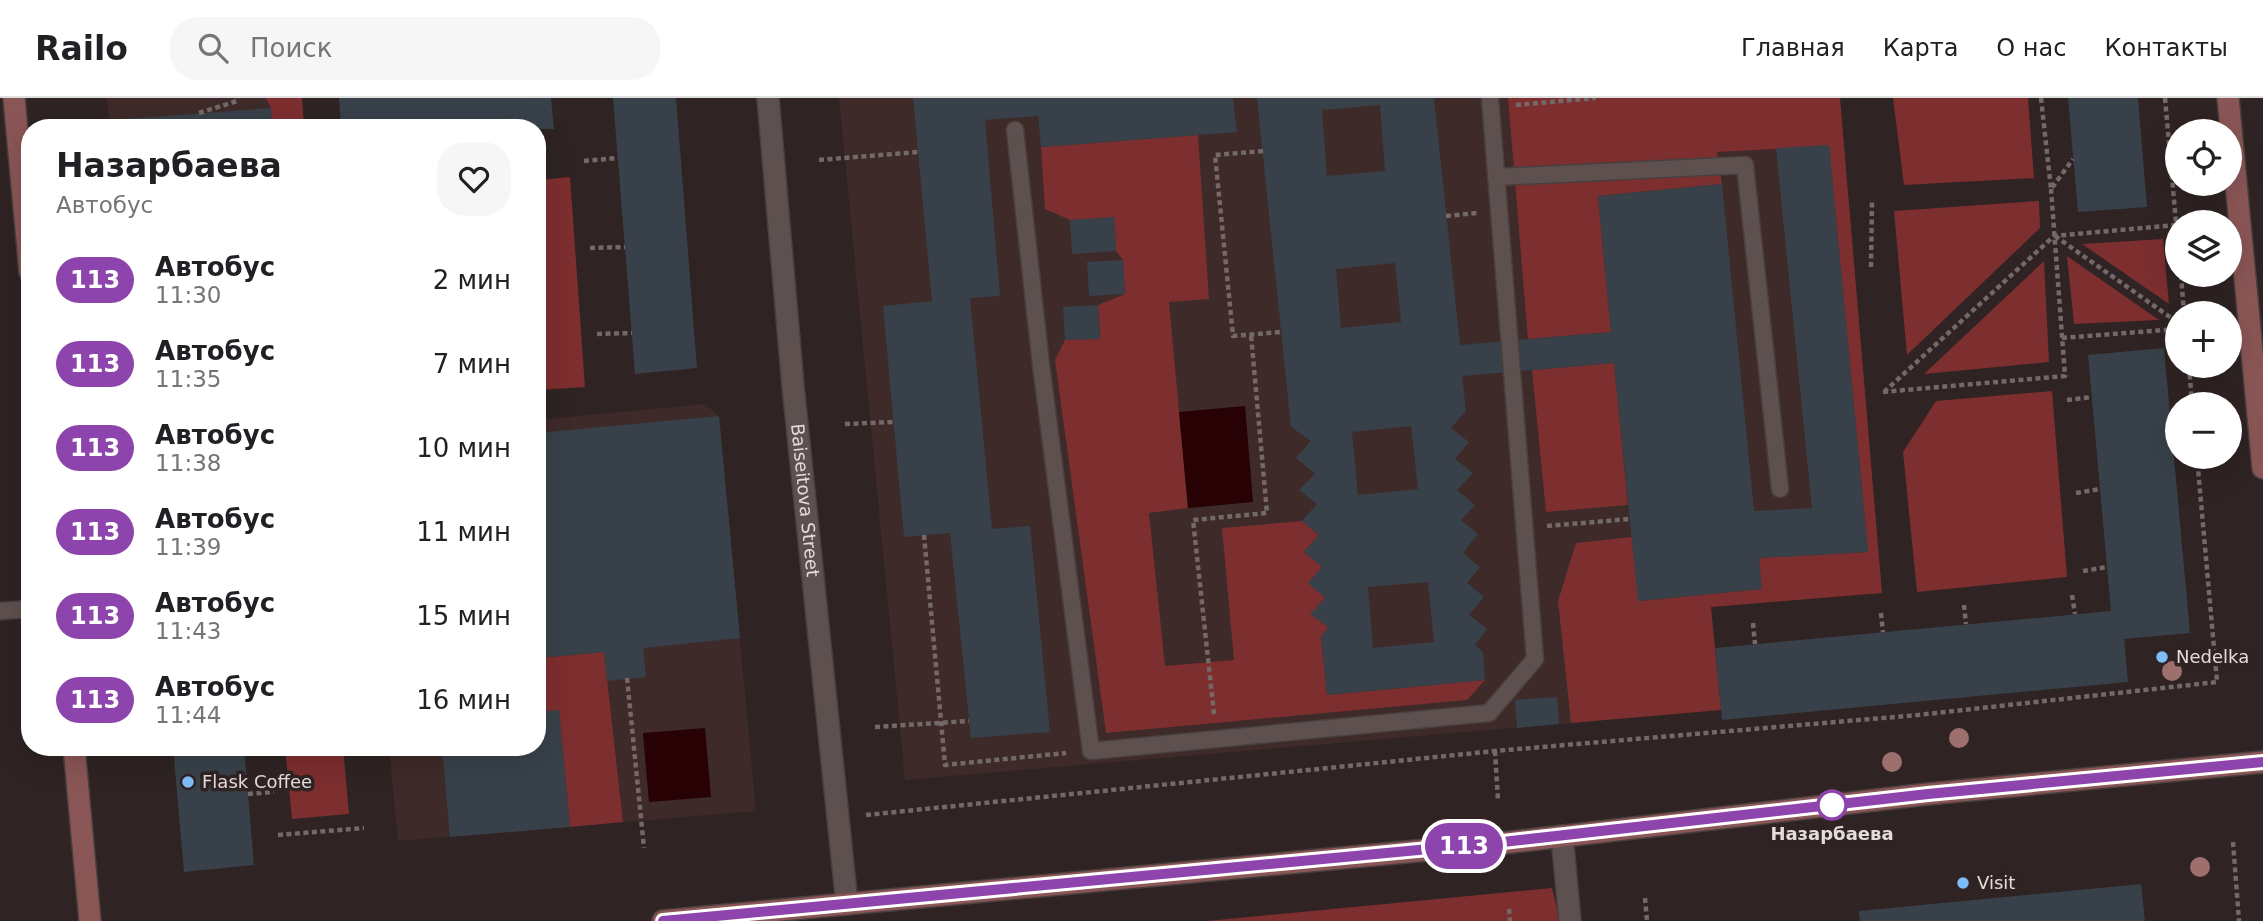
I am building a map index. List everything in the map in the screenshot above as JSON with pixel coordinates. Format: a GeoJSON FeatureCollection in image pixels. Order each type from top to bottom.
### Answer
{"type":"FeatureCollection","features":[{"type":"Feature","properties":{"kind":"street"},"geometry":{"type":"LineString","coordinates":[[13,98],[21,180]]}},
{"type":"Feature","properties":{"kind":"street","name":"Baiseitova Street"},"geometry":{"type":"LineString","coordinates":[[768,98],[793,386],[848,904]]}},
{"type":"Feature","properties":{"kind":"street"},"geometry":{"type":"LineString","coordinates":[[2228,98],[2263,468]]}},
{"type":"Feature","properties":{"kind":"street"},"geometry":{"type":"LineString","coordinates":[[75,756],[90,921]]}},
{"type":"Feature","properties":{"kind":"street"},"geometry":{"type":"LineString","coordinates":[[663,921],[1562,836],[1928,794],[2263,762]]}},
{"type":"Feature","properties":{"kind":"street"},"geometry":{"type":"LineString","coordinates":[[1562,836],[1570,921]]}},
{"type":"Feature","properties":{"kind":"lane"},"geometry":{"type":"LineString","coordinates":[[1015,130],[1041,365],[1091,751],[1489,713],[1535,659],[1490,103]]}},
{"type":"Feature","properties":{"kind":"lane"},"geometry":{"type":"LineString","coordinates":[[1496,177],[1745,165],[1780,489]]}},
{"type":"Feature","properties":{"kind":"lane"},"geometry":{"type":"LineString","coordinates":[[0,611],[21,610]]}},
{"type":"Feature","properties":{"kind":"path"},"geometry":{"type":"LineString","coordinates":[[199,113],[237,101],[237,98]]}},
{"type":"Feature","properties":{"kind":"path"},"geometry":{"type":"LineString","coordinates":[[1490,103],[1596,98]]}},
{"type":"Feature","properties":{"kind":"path"},"geometry":{"type":"LineString","coordinates":[[2041,98],[2051,189],[2054,236],[2065,376],[1884,392],[2054,236],[2165,226]]}},
{"type":"Feature","properties":{"kind":"path"},"geometry":{"type":"LineString","coordinates":[[2165,98],[2175,210]]}},
{"type":"Feature","properties":{"kind":"path"},"geometry":{"type":"LineString","coordinates":[[1263,150],[1214,155],[1233,336],[1282,332]]}},
{"type":"Feature","properties":{"kind":"path"},"geometry":{"type":"LineString","coordinates":[[820,160],[918,152]]}},
{"type":"Feature","properties":{"kind":"path"},"geometry":{"type":"LineString","coordinates":[[584,161],[618,158]]}},
{"type":"Feature","properties":{"kind":"path"},"geometry":{"type":"LineString","coordinates":[[2051,189],[2073,159]]}},
{"type":"Feature","properties":{"kind":"path"},"geometry":{"type":"LineString","coordinates":[[1871,267],[1872,201]]}},
{"type":"Feature","properties":{"kind":"path"},"geometry":{"type":"LineString","coordinates":[[2054,236],[2165,315]]}},
{"type":"Feature","properties":{"kind":"path"},"geometry":{"type":"LineString","coordinates":[[590,248],[625,247]]}},
{"type":"Feature","properties":{"kind":"path"},"geometry":{"type":"LineString","coordinates":[[2062,338],[2165,330]]}},
{"type":"Feature","properties":{"kind":"path"},"geometry":{"type":"LineString","coordinates":[[597,334],[632,333]]}},
{"type":"Feature","properties":{"kind":"path"},"geometry":{"type":"LineString","coordinates":[[1217,739],[1193,520],[1267,513],[1251,335]]}},
{"type":"Feature","properties":{"kind":"path"},"geometry":{"type":"LineString","coordinates":[[2067,400],[2092,397]]}},
{"type":"Feature","properties":{"kind":"path"},"geometry":{"type":"LineString","coordinates":[[845,424],[894,422]]}},
{"type":"Feature","properties":{"kind":"path"},"geometry":{"type":"LineString","coordinates":[[866,814],[1495,751],[1918,715],[2217,682],[2198,469]]}},
{"type":"Feature","properties":{"kind":"path"},"geometry":{"type":"LineString","coordinates":[[2076,493],[2100,489]]}},
{"type":"Feature","properties":{"kind":"path"},"geometry":{"type":"LineString","coordinates":[[1525,528],[1630,519]]}},
{"type":"Feature","properties":{"kind":"path"},"geometry":{"type":"LineString","coordinates":[[924,535],[945,765],[1091,751]]}},
{"type":"Feature","properties":{"kind":"path"},"geometry":{"type":"LineString","coordinates":[[2083,571],[2107,567]]}},
{"type":"Feature","properties":{"kind":"path"},"geometry":{"type":"LineString","coordinates":[[2072,595],[2075,614]]}},
{"type":"Feature","properties":{"kind":"path"},"geometry":{"type":"LineString","coordinates":[[1964,605],[1966,624]]}},
{"type":"Feature","properties":{"kind":"path"},"geometry":{"type":"LineString","coordinates":[[1881,613],[1883,632]]}},
{"type":"Feature","properties":{"kind":"path"},"geometry":{"type":"LineString","coordinates":[[1753,623],[1755,643]]}},
{"type":"Feature","properties":{"kind":"path"},"geometry":{"type":"LineString","coordinates":[[627,678],[644,848]]}},
{"type":"Feature","properties":{"kind":"path"},"geometry":{"type":"LineString","coordinates":[[875,727],[969,721]]}},
{"type":"Feature","properties":{"kind":"path"},"geometry":{"type":"LineString","coordinates":[[1495,751],[1498,800]]}},
{"type":"Feature","properties":{"kind":"path"},"geometry":{"type":"LineString","coordinates":[[248,794],[274,792]]}},
{"type":"Feature","properties":{"kind":"path"},"geometry":{"type":"LineString","coordinates":[[278,835],[364,828]]}},
{"type":"Feature","properties":{"kind":"path"},"geometry":{"type":"LineString","coordinates":[[2233,842],[2239,921]]}},
{"type":"Feature","properties":{"kind":"path"},"geometry":{"type":"LineString","coordinates":[[1645,898],[1647,921]]}},
{"type":"Feature","properties":{"kind":"path"},"geometry":{"type":"LineString","coordinates":[[1509,909],[1510,921]]}},
{"type":"Feature","properties":{"kind":"shaded area"},"geometry":{"type":"Polygon","coordinates":[[[107,98],[302,98],[303,119],[109,119],[107,98]]]}},
{"type":"Feature","properties":{"kind":"shaded area"},"geometry":{"type":"Polygon","coordinates":[[[266,98],[302,98],[303,119],[272,119],[271,108],[266,98]]]}},
{"type":"Feature","properties":{"kind":"shaded area"},"geometry":{"type":"Polygon","coordinates":[[[839,98],[1543,98],[1840,101],[1882,593],[1710,607],[1596,721],[905,780],[839,98]]]}},
{"type":"Feature","properties":{"kind":"shaded area"},"geometry":{"type":"Polygon","coordinates":[[[1508,98],[1840,98],[1882,593],[1711,607],[1721,710],[1571,723],[1558,601],[1576,543],[1632,537],[1639,601],[1761,589],[1759,558],[1868,552],[1829,146],[1717,152],[1722,184],[1598,196],[1611,332],[1528,339],[1508,98]]]}},
{"type":"Feature","properties":{"kind":"shaded area"},"geometry":{"type":"Polygon","coordinates":[[[1893,98],[2028,98],[2034,178],[1904,185],[1893,98]]]}},
{"type":"Feature","properties":{"kind":"shaded area"},"geometry":{"type":"Polygon","coordinates":[[[1198,135],[1209,299],[1169,302],[1188,508],[1149,513],[1165,666],[1234,660],[1222,528],[1302,521],[1319,535],[1304,552],[1322,567],[1325,598],[1311,614],[1328,627],[1321,637],[1327,695],[1485,680],[1467,700],[1106,733],[1055,360],[1065,340],[1100,338],[1098,305],[1125,294],[1123,260],[1116,251],[1114,218],[1070,220],[1045,209],[1041,147],[1198,135]]]}},
{"type":"Feature","properties":{"kind":"shaded area"},"geometry":{"type":"Polygon","coordinates":[[[570,177],[585,387],[546,389],[546,179],[570,177]]]}},
{"type":"Feature","properties":{"kind":"shaded area"},"geometry":{"type":"Polygon","coordinates":[[[2039,201],[2040,228],[1907,355],[1894,211],[2039,201]]]}},
{"type":"Feature","properties":{"kind":"shaded area"},"geometry":{"type":"Polygon","coordinates":[[[2163,239],[2165,287],[2167,287],[2169,301],[2165,301],[2082,244],[2163,239]]]}},
{"type":"Feature","properties":{"kind":"shaded area"},"geometry":{"type":"Polygon","coordinates":[[[2067,256],[2159,320],[2074,324],[2067,256]]]}},
{"type":"Feature","properties":{"kind":"shaded area"},"geometry":{"type":"Polygon","coordinates":[[[2044,261],[2049,362],[1924,374],[2044,261]]]}},
{"type":"Feature","properties":{"kind":"shaded area"},"geometry":{"type":"Polygon","coordinates":[[[1614,363],[1628,505],[1546,512],[1532,370],[1614,363]]]}},
{"type":"Feature","properties":{"kind":"shaded area"},"geometry":{"type":"Polygon","coordinates":[[[2052,391],[2067,577],[1917,592],[1903,452],[1936,401],[2052,391]]]}},
{"type":"Feature","properties":{"kind":"shaded area"},"geometry":{"type":"Polygon","coordinates":[[[705,404],[719,416],[756,811],[398,841],[390,756],[546,756],[546,419],[705,404]]]}},
{"type":"Feature","properties":{"kind":"shaded area"},"geometry":{"type":"Polygon","coordinates":[[[1245,406],[1253,502],[1188,508],[1179,412],[1245,406]]]}},
{"type":"Feature","properties":{"kind":"shaded area"},"geometry":{"type":"Polygon","coordinates":[[[604,652],[623,822],[570,827],[559,711],[546,712],[546,657],[604,652]]]}},
{"type":"Feature","properties":{"kind":"shaded area"},"geometry":{"type":"Polygon","coordinates":[[[705,728],[711,797],[649,802],[643,733],[705,728]]]}},
{"type":"Feature","properties":{"kind":"shaded area"},"geometry":{"type":"Polygon","coordinates":[[[286,756],[344,756],[349,814],[292,819],[286,756]]]}},
{"type":"Feature","properties":{"kind":"shaded area"},"geometry":{"type":"Polygon","coordinates":[[[1552,888],[1560,921],[1207,921],[1552,888]]]}},
{"type":"Feature","properties":{"kind":"building"},"geometry":{"type":"Polygon","coordinates":[[[339,98],[551,98],[554,129],[546,129],[546,119],[340,119],[339,98]]]}},
{"type":"Feature","properties":{"kind":"building"},"geometry":{"type":"Polygon","coordinates":[[[613,98],[676,98],[697,368],[635,374],[613,98]]]}},
{"type":"Feature","properties":{"kind":"building"},"geometry":{"type":"Polygon","coordinates":[[[913,98],[1233,98],[1237,132],[1041,147],[1038,116],[985,120],[1000,296],[970,298],[992,529],[1030,526],[1050,732],[971,738],[950,533],[904,537],[883,306],[932,301],[913,98]]]}},
{"type":"Feature","properties":{"kind":"building"},"geometry":{"type":"Polygon","coordinates":[[[1257,98],[1434,98],[1460,345],[1611,332],[1598,196],[1722,184],[1754,511],[1812,508],[1776,148],[1829,145],[1868,552],[1759,558],[1762,589],[1638,601],[1614,363],[1462,376],[1466,411],[1451,428],[1469,442],[1455,459],[1473,473],[1457,490],[1475,505],[1461,520],[1478,534],[1463,553],[1480,567],[1467,583],[1484,597],[1469,615],[1487,629],[1475,645],[1483,652],[1485,680],[1327,695],[1321,637],[1328,627],[1310,614],[1325,598],[1308,583],[1322,567],[1304,552],[1319,535],[1302,521],[1317,504],[1299,490],[1315,474],[1296,458],[1311,441],[1291,427],[1257,98]],[[1380,105],[1322,110],[1327,176],[1385,171],[1380,105]],[[1395,263],[1336,269],[1341,328],[1401,322],[1395,263]],[[1411,426],[1352,432],[1358,495],[1418,489],[1411,426]],[[1428,582],[1368,587],[1373,648],[1434,642],[1428,582]]]}},
{"type":"Feature","properties":{"kind":"building"},"geometry":{"type":"Polygon","coordinates":[[[2068,98],[2138,98],[2147,207],[2078,212],[2068,98]]]}},
{"type":"Feature","properties":{"kind":"building"},"geometry":{"type":"Polygon","coordinates":[[[271,108],[272,119],[125,119],[271,108]]]}},
{"type":"Feature","properties":{"kind":"building"},"geometry":{"type":"Polygon","coordinates":[[[1114,217],[1116,251],[1072,254],[1070,220],[1114,217]]]}},
{"type":"Feature","properties":{"kind":"building"},"geometry":{"type":"Polygon","coordinates":[[[1123,260],[1125,294],[1089,296],[1087,262],[1123,260]]]}},
{"type":"Feature","properties":{"kind":"building"},"geometry":{"type":"Polygon","coordinates":[[[1098,305],[1100,339],[1065,340],[1063,307],[1098,305]]]}},
{"type":"Feature","properties":{"kind":"building"},"geometry":{"type":"Polygon","coordinates":[[[2164,348],[2168,392],[2165,392],[2165,469],[2175,469],[2190,633],[2124,639],[2128,682],[1722,720],[1715,648],[2111,611],[2088,355],[2164,348]]]}},
{"type":"Feature","properties":{"kind":"building"},"geometry":{"type":"Polygon","coordinates":[[[719,416],[740,638],[643,648],[646,677],[607,681],[604,652],[546,657],[546,432],[719,416]]]}},
{"type":"Feature","properties":{"kind":"building"},"geometry":{"type":"Polygon","coordinates":[[[1557,697],[1559,724],[1517,728],[1515,700],[1557,697]]]}},
{"type":"Feature","properties":{"kind":"building"},"geometry":{"type":"Polygon","coordinates":[[[559,710],[570,827],[450,837],[443,756],[546,756],[546,711],[559,710]]]}},
{"type":"Feature","properties":{"kind":"building"},"geometry":{"type":"Polygon","coordinates":[[[174,756],[245,756],[254,865],[184,872],[174,756]]]}},
{"type":"Feature","properties":{"kind":"building"},"geometry":{"type":"Polygon","coordinates":[[[2141,884],[2145,921],[1860,921],[1859,911],[2141,884]]]}},
{"type":"Feature","properties":{"kind":"bus line","name":"113"},"geometry":{"type":"LineString","coordinates":[[663,921],[1503,842],[1928,794],[2263,762]]}},
{"type":"Feature","properties":{"kind":"place","name":"Nedelka"},"geometry":{"type":"Point","coordinates":[2162,657]}},
{"type":"Feature","properties":{"kind":"place","name":"Flask Coffee"},"geometry":{"type":"Point","coordinates":[188,782]}},
{"type":"Feature","properties":{"kind":"place","name":"Назарбаева"},"geometry":{"type":"Point","coordinates":[1832,805]}},
{"type":"Feature","properties":{"kind":"place","name":"Visit"},"geometry":{"type":"Point","coordinates":[1963,883]}}]}
